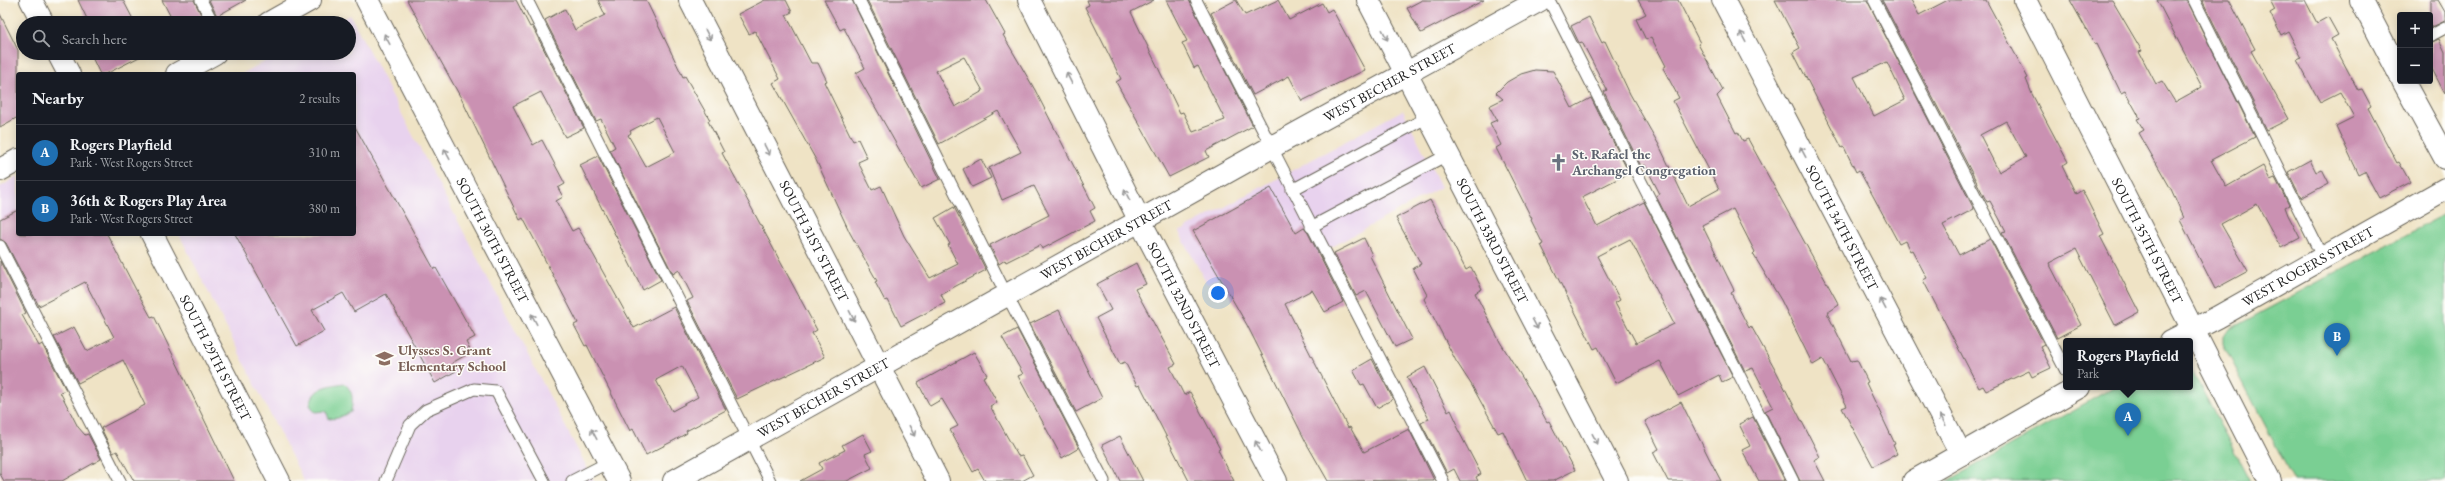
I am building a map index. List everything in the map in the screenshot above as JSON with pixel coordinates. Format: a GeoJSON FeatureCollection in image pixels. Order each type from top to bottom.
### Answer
{"type":"FeatureCollection","features":[{"type":"Feature","properties":{"kind":"street"},"geometry":{"type":"LineString","coordinates":[[31,0],[39,16]]}},
{"type":"Feature","properties":{"kind":"street"},"geometry":{"type":"LineString","coordinates":[[281,16],[310,0]]}},
{"type":"Feature","properties":{"kind":"street","name":"SOUTH 30TH STREET"},"geometry":{"type":"LineString","coordinates":[[367,0],[619,481]]}},
{"type":"Feature","properties":{"kind":"street","name":"SOUTH 31ST STREET"},"geometry":{"type":"LineString","coordinates":[[690,0],[938,481]]}},
{"type":"Feature","properties":{"kind":"street","name":"SOUTH 32ND STREET"},"geometry":{"type":"LineString","coordinates":[[1029,0],[1140,221],[1276,481]]}},
{"type":"Feature","properties":{"kind":"street","name":"SOUTH 33RD STREET"},"geometry":{"type":"LineString","coordinates":[[1368,0],[1617,481]]}},
{"type":"Feature","properties":{"kind":"street","name":"WEST BECHER STREET"},"geometry":{"type":"LineString","coordinates":[[674,481],[1270,148],[1540,0]]}},
{"type":"Feature","properties":{"kind":"street","name":"SOUTH 34TH STREET"},"geometry":{"type":"LineString","coordinates":[[1723,0],[1961,454]]}},
{"type":"Feature","properties":{"kind":"street","name":"SOUTH 35TH STREET"},"geometry":{"type":"LineString","coordinates":[[2025,0],[2270,481]]}},
{"type":"Feature","properties":{"kind":"street"},"geometry":{"type":"LineString","coordinates":[[2361,0],[2397,61]]}},
{"type":"Feature","properties":{"kind":"street"},"geometry":{"type":"LineString","coordinates":[[62,60],[68,72]]}},
{"type":"Feature","properties":{"kind":"street"},"geometry":{"type":"LineString","coordinates":[[181,72],[202,60]]}},
{"type":"Feature","properties":{"kind":"street"},"geometry":{"type":"LineString","coordinates":[[2405,84],[2445,158]]}},
{"type":"Feature","properties":{"kind":"street"},"geometry":{"type":"LineString","coordinates":[[0,170],[16,161]]}},
{"type":"Feature","properties":{"kind":"street","name":"WEST ROGERS STREET"},"geometry":{"type":"LineString","coordinates":[[2177,338],[2445,189]]}},
{"type":"Feature","properties":{"kind":"street","name":"SOUTH 29TH STREET"},"geometry":{"type":"LineString","coordinates":[[153,236],[279,481]]}},
{"type":"Feature","properties":{"kind":"street"},"geometry":{"type":"LineString","coordinates":[[1914,481],[1961,454],[2063,390]]}},
{"type":"Feature","properties":{"kind":"lane"},"geometry":{"type":"LineString","coordinates":[[201,0],[209,16]]}},
{"type":"Feature","properties":{"kind":"lane"},"geometry":{"type":"LineString","coordinates":[[527,0],[770,481]]}},
{"type":"Feature","properties":{"kind":"lane"},"geometry":{"type":"LineString","coordinates":[[859,0],[1007,295],[1104,481]]}},
{"type":"Feature","properties":{"kind":"lane"},"geometry":{"type":"LineString","coordinates":[[1196,0],[1270,148],[1443,481]]}},
{"type":"Feature","properties":{"kind":"lane"},"geometry":{"type":"LineString","coordinates":[[1549,0],[1793,481]]}},
{"type":"Feature","properties":{"kind":"lane"},"geometry":{"type":"LineString","coordinates":[[1874,0],[2063,362]]}},
{"type":"Feature","properties":{"kind":"lane"},"geometry":{"type":"LineString","coordinates":[[2194,0],[2323,258]]}},
{"type":"Feature","properties":{"kind":"lane"},"geometry":{"type":"LineString","coordinates":[[2433,34],[2445,28]]}},
{"type":"Feature","properties":{"kind":"lane"},"geometry":{"type":"LineString","coordinates":[[1292,190],[1428,117]]}},
{"type":"Feature","properties":{"kind":"lane"},"geometry":{"type":"LineString","coordinates":[[1311,227],[1447,155]]}},
{"type":"Feature","properties":{"kind":"lane"},"geometry":{"type":"LineString","coordinates":[[0,246],[120,481]]}},
{"type":"Feature","properties":{"kind":"lane"},"geometry":{"type":"LineString","coordinates":[[386,481],[410,425],[426,410],[474,389],[496,391],[544,481]]}},
{"type":"Feature","properties":{"kind":"lane"},"geometry":{"type":"LineString","coordinates":[[572,481],[609,462]]}},
{"type":"Feature","properties":{"kind":"shaded area","name":"Ulysses S. Grant Elementary School"},"geometry":{"type":"Polygon","coordinates":[[[356,26],[594,481],[304,481],[180,236],[356,236],[356,72],[246,72],[267,60],[356,60],[356,26]]]}},
{"type":"Feature","properties":{"kind":"shaded area"},"geometry":{"type":"Polygon","coordinates":[[[1403,110],[1441,187],[1288,271],[1275,248],[1207,284],[1179,232],[1403,110]]]}},
{"type":"Feature","properties":{"kind":"shaded area"},"geometry":{"type":"Polygon","coordinates":[[[16,177],[16,236],[93,236],[22,275],[0,235],[0,187],[16,177]]]}},
{"type":"Feature","properties":{"kind":"green space"},"geometry":{"type":"Polygon","coordinates":[[[2445,214],[2445,481],[2294,481],[2223,344],[2223,336],[2230,329],[2445,214]]]}},
{"type":"Feature","properties":{"kind":"green space"},"geometry":{"type":"Polygon","coordinates":[[[2193,373],[2250,481],[1948,481],[2109,390],[2193,390],[2193,373]]]}},
{"type":"Feature","properties":{"kind":"green space"},"geometry":{"type":"Polygon","coordinates":[[[344,383],[350,390],[352,396],[351,412],[338,418],[329,419],[326,411],[315,412],[310,405],[314,394],[322,388],[344,383]]]}},
{"type":"Feature","properties":{"kind":"building"},"geometry":{"type":"Polygon","coordinates":[[[78,0],[123,0],[131,16],[86,16],[78,0]]]}},
{"type":"Feature","properties":{"kind":"building"},"geometry":{"type":"Polygon","coordinates":[[[162,0],[194,0],[202,16],[170,16],[162,0]]]}},
{"type":"Feature","properties":{"kind":"building"},"geometry":{"type":"Polygon","coordinates":[[[209,0],[246,0],[217,16],[209,0]]]}},
{"type":"Feature","properties":{"kind":"building"},"geometry":{"type":"Polygon","coordinates":[[[407,0],[516,0],[530,27],[532,26],[584,128],[565,137],[541,92],[513,106],[533,145],[542,140],[565,184],[558,188],[563,197],[556,201],[572,231],[578,228],[583,236],[634,328],[674,307],[726,410],[686,431],[687,433],[646,455],[633,429],[630,431],[587,345],[585,346],[574,325],[578,323],[523,218],[520,220],[461,98],[407,0]],[[682,366],[656,380],[672,411],[698,397],[682,366]]]}},
{"type":"Feature","properties":{"kind":"building"},"geometry":{"type":"Polygon","coordinates":[[[598,0],[646,0],[683,77],[685,76],[710,120],[708,121],[724,152],[722,153],[817,330],[812,333],[825,357],[737,399],[687,301],[693,298],[679,270],[673,274],[610,150],[615,147],[601,119],[596,121],[545,20],[565,9],[575,30],[605,15],[598,0]],[[657,117],[630,131],[631,133],[628,135],[646,167],[675,152],[657,117]]]}},
{"type":"Feature","properties":{"kind":"building"},"geometry":{"type":"Polygon","coordinates":[[[765,0],[786,0],[792,12],[786,15],[811,63],[818,63],[827,81],[824,82],[853,141],[858,139],[867,158],[858,162],[872,190],[881,186],[904,236],[930,278],[958,264],[948,245],[950,244],[935,218],[954,207],[986,270],[941,294],[945,303],[901,326],[888,300],[885,301],[875,282],[877,281],[850,233],[816,160],[773,83],[780,79],[755,31],[749,34],[738,14],[765,0]]]}},
{"type":"Feature","properties":{"kind":"building"},"geometry":{"type":"Polygon","coordinates":[[[824,0],[852,0],[940,179],[921,188],[856,73],[865,68],[844,28],[840,30],[824,0]]]}},
{"type":"Feature","properties":{"kind":"building"},"geometry":{"type":"Polygon","coordinates":[[[867,0],[986,0],[1005,34],[1003,35],[1035,90],[1095,208],[1090,211],[1095,221],[1042,249],[1040,245],[999,264],[990,245],[1049,215],[1034,186],[1002,200],[989,168],[1021,152],[998,111],[939,144],[867,0]],[[964,57],[936,71],[955,107],[983,91],[964,57]]]}},
{"type":"Feature","properties":{"kind":"building"},"geometry":{"type":"Polygon","coordinates":[[[1087,0],[1154,0],[1131,12],[1180,113],[1183,112],[1193,132],[1225,120],[1198,66],[1194,68],[1182,43],[1187,41],[1166,0],[1189,0],[1253,126],[1206,151],[1209,157],[1169,177],[1116,82],[1121,79],[1085,7],[1089,5],[1087,0]]]}},
{"type":"Feature","properties":{"kind":"building"},"geometry":{"type":"Polygon","coordinates":[[[1236,0],[1245,15],[1278,0],[1289,20],[1322,3],[1327,12],[1332,9],[1365,70],[1302,101],[1289,76],[1253,95],[1211,13],[1236,0]]]}},
{"type":"Feature","properties":{"kind":"building"},"geometry":{"type":"Polygon","coordinates":[[[1422,0],[1484,0],[1421,33],[1407,8],[1422,0]]]}},
{"type":"Feature","properties":{"kind":"building"},"geometry":{"type":"Polygon","coordinates":[[[1638,0],[1678,0],[1700,43],[1698,44],[1723,90],[1717,96],[1736,133],[1738,132],[1743,141],[1748,139],[1839,305],[1827,313],[1851,361],[1857,360],[1868,382],[1866,383],[1895,444],[1893,445],[1897,454],[1873,466],[1842,408],[1847,406],[1823,359],[1813,365],[1781,300],[1753,254],[1755,252],[1733,209],[1702,225],[1733,288],[1734,291],[1731,293],[1749,328],[1751,326],[1774,367],[1820,457],[1814,460],[1825,481],[1800,481],[1765,411],[1773,407],[1753,368],[1745,371],[1656,196],[1660,194],[1645,165],[1641,166],[1604,92],[1607,90],[1582,42],[1579,43],[1571,26],[1589,17],[1602,43],[1605,41],[1630,94],[1659,145],[1688,206],[1719,189],[1673,101],[1679,98],[1663,68],[1666,66],[1651,37],[1646,40],[1636,19],[1646,14],[1638,0]]]}},
{"type":"Feature","properties":{"kind":"building"},"geometry":{"type":"Polygon","coordinates":[[[1775,0],[1867,0],[1974,209],[1943,225],[1959,255],[1990,239],[2044,344],[2040,346],[2051,368],[2032,377],[2029,371],[1986,391],[1983,386],[1979,388],[1923,280],[1927,278],[1912,250],[1910,251],[1905,241],[1899,244],[1859,170],[1856,172],[1844,147],[1842,148],[1793,52],[1800,48],[1775,0]],[[1887,62],[1854,77],[1874,116],[1905,100],[1887,62]]]}},
{"type":"Feature","properties":{"kind":"building"},"geometry":{"type":"Polygon","coordinates":[[[1882,0],[1911,0],[1919,15],[1948,0],[1986,0],[2028,78],[2026,79],[2032,94],[2068,162],[2062,166],[2076,194],[2082,190],[2104,234],[2100,236],[2139,312],[2115,325],[2076,249],[2049,263],[2081,325],[2057,338],[2002,232],[2006,231],[1990,201],[1987,202],[1882,0]],[[2006,121],[1980,135],[1999,172],[2026,157],[2006,121]]]}},
{"type":"Feature","properties":{"kind":"building"},"geometry":{"type":"Polygon","coordinates":[[[2070,0],[2112,0],[2142,51],[2139,52],[2156,84],[2162,81],[2175,102],[2202,87],[2157,0],[2187,0],[2255,137],[2211,160],[2226,187],[2263,166],[2270,180],[2275,178],[2289,205],[2285,207],[2300,238],[2281,248],[2257,204],[2221,224],[2248,271],[2215,289],[2180,220],[2184,218],[2171,189],[2139,133],[2144,130],[2137,119],[2140,118],[2125,91],[2121,93],[2097,44],[2095,45],[2070,0]]]}},
{"type":"Feature","properties":{"kind":"building"},"geometry":{"type":"Polygon","coordinates":[[[2202,0],[2229,0],[2255,49],[2251,51],[2289,119],[2267,130],[2202,0]]]}},
{"type":"Feature","properties":{"kind":"building"},"geometry":{"type":"Polygon","coordinates":[[[2270,0],[2305,0],[2317,23],[2328,17],[2338,35],[2331,39],[2358,90],[2362,89],[2371,106],[2368,108],[2397,163],[2399,162],[2410,182],[2379,198],[2365,172],[2359,175],[2336,126],[2354,117],[2340,92],[2320,102],[2297,60],[2302,58],[2288,31],[2281,35],[2270,13],[2275,10],[2270,0]]]}},
{"type":"Feature","properties":{"kind":"building"},"geometry":{"type":"Polygon","coordinates":[[[2430,0],[2438,0],[2445,12],[2445,21],[2433,27],[2433,12],[2430,12],[2430,0]]]}},
{"type":"Feature","properties":{"kind":"building"},"geometry":{"type":"Polygon","coordinates":[[[0,14],[16,46],[18,72],[16,72],[16,118],[0,127],[0,14]]]}},
{"type":"Feature","properties":{"kind":"building"},"geometry":{"type":"Polygon","coordinates":[[[2439,39],[2445,52],[2445,94],[2433,71],[2433,42],[2439,39]]]}},
{"type":"Feature","properties":{"kind":"building"},"geometry":{"type":"Polygon","coordinates":[[[93,60],[133,60],[110,72],[99,72],[93,60]]]}},
{"type":"Feature","properties":{"kind":"building"},"geometry":{"type":"Polygon","coordinates":[[[1535,70],[1553,71],[1572,108],[1591,98],[1629,173],[1582,197],[1597,226],[1644,202],[1733,377],[1722,382],[1719,375],[1678,396],[1660,361],[1616,383],[1598,347],[1594,349],[1541,245],[1543,244],[1531,220],[1532,219],[1496,148],[1501,145],[1490,123],[1497,120],[1489,106],[1503,99],[1496,93],[1507,82],[1521,74],[1535,70]],[[1630,239],[1597,256],[1620,300],[1615,303],[1636,343],[1674,324],[1630,239]]]}},
{"type":"Feature","properties":{"kind":"building"},"geometry":{"type":"Polygon","coordinates":[[[356,129],[434,269],[436,268],[475,337],[466,342],[471,352],[452,363],[456,371],[435,383],[386,294],[354,312],[343,293],[312,310],[324,331],[297,346],[236,236],[356,236],[356,129]]]}},
{"type":"Feature","properties":{"kind":"building"},"geometry":{"type":"Polygon","coordinates":[[[598,156],[661,280],[643,290],[580,165],[598,156]]]}},
{"type":"Feature","properties":{"kind":"building"},"geometry":{"type":"Polygon","coordinates":[[[981,159],[991,178],[972,187],[963,169],[981,159]]]}},
{"type":"Feature","properties":{"kind":"building"},"geometry":{"type":"Polygon","coordinates":[[[2310,160],[2316,172],[2322,169],[2329,183],[2301,198],[2288,172],[2310,160]]]}},
{"type":"Feature","properties":{"kind":"building"},"geometry":{"type":"Polygon","coordinates":[[[1271,188],[1296,233],[1304,228],[1308,233],[1343,302],[1325,312],[1312,290],[1285,304],[1348,428],[1350,427],[1364,452],[1409,429],[1434,480],[1328,481],[1308,446],[1247,325],[1193,231],[1271,188]]]}},
{"type":"Feature","properties":{"kind":"building"},"geometry":{"type":"Polygon","coordinates":[[[1430,200],[1466,270],[1471,267],[1482,289],[1475,293],[1500,342],[1530,390],[1547,422],[1549,421],[1575,470],[1553,481],[1527,481],[1503,431],[1498,433],[1471,384],[1456,361],[1424,299],[1427,295],[1413,268],[1421,264],[1396,218],[1430,200]]]}},
{"type":"Feature","properties":{"kind":"building"},"geometry":{"type":"Polygon","coordinates":[[[16,211],[16,236],[108,236],[151,317],[154,316],[234,481],[134,481],[117,451],[113,453],[101,428],[145,405],[123,360],[78,383],[54,337],[74,327],[87,351],[114,337],[85,282],[39,306],[6,243],[0,239],[0,219],[16,211]]]}},
{"type":"Feature","properties":{"kind":"building"},"geometry":{"type":"Polygon","coordinates":[[[1364,238],[1372,255],[1370,256],[1412,339],[1395,347],[1366,291],[1356,296],[1334,253],[1364,238]]]}},
{"type":"Feature","properties":{"kind":"building"},"geometry":{"type":"Polygon","coordinates":[[[0,261],[26,313],[22,315],[39,346],[42,344],[66,390],[60,392],[78,427],[85,435],[88,434],[101,459],[62,481],[4,481],[0,474],[0,261]]]}},
{"type":"Feature","properties":{"kind":"building"},"geometry":{"type":"Polygon","coordinates":[[[1136,263],[1146,284],[1135,289],[1176,364],[1170,367],[1184,395],[1190,392],[1220,449],[1218,450],[1234,481],[1189,481],[1140,385],[1137,386],[1125,362],[1120,364],[1096,318],[1111,310],[1097,284],[1136,263]]]}},
{"type":"Feature","properties":{"kind":"building"},"geometry":{"type":"Polygon","coordinates":[[[1059,310],[1102,398],[1076,412],[1030,324],[1059,310]]]}},
{"type":"Feature","properties":{"kind":"building"},"geometry":{"type":"Polygon","coordinates":[[[1017,329],[1079,448],[1062,458],[1018,376],[1023,374],[1002,337],[1017,329]]]}},
{"type":"Feature","properties":{"kind":"building"},"geometry":{"type":"Polygon","coordinates":[[[974,352],[987,375],[983,377],[997,402],[990,406],[1018,456],[1022,455],[1033,475],[1022,481],[985,481],[978,469],[973,472],[950,430],[958,426],[942,399],[930,406],[918,383],[974,352]]]}},
{"type":"Feature","properties":{"kind":"building"},"geometry":{"type":"Polygon","coordinates":[[[1372,359],[1393,399],[1377,408],[1364,384],[1361,385],[1353,370],[1372,359]]]}},
{"type":"Feature","properties":{"kind":"building"},"geometry":{"type":"Polygon","coordinates":[[[1425,367],[1448,412],[1451,410],[1458,425],[1456,426],[1481,474],[1476,477],[1478,481],[1460,481],[1454,469],[1447,473],[1421,423],[1429,419],[1407,377],[1425,367]]]}},
{"type":"Feature","properties":{"kind":"building"},"geometry":{"type":"Polygon","coordinates":[[[1681,402],[1721,481],[1668,481],[1653,452],[1659,449],[1645,421],[1681,402]]]}},
{"type":"Feature","properties":{"kind":"building"},"geometry":{"type":"Polygon","coordinates":[[[1753,417],[1785,481],[1759,481],[1742,450],[1750,446],[1739,424],[1753,417]]]}},
{"type":"Feature","properties":{"kind":"building"},"geometry":{"type":"Polygon","coordinates":[[[863,434],[872,451],[865,454],[872,468],[847,481],[800,481],[822,469],[819,463],[845,450],[842,445],[863,434]]]}},
{"type":"Feature","properties":{"kind":"building"},"geometry":{"type":"Polygon","coordinates":[[[1120,436],[1143,481],[1120,481],[1102,445],[1120,436]]]}},
{"type":"Feature","properties":{"kind":"place","name":"St. Rafael the Archangel Congregation"},"geometry":{"type":"Point","coordinates":[1559,162]}},
{"type":"Feature","properties":{"kind":"place","name":"36th & Rogers Play Area"},"geometry":{"type":"Point","coordinates":[2337,356]}},
{"type":"Feature","properties":{"kind":"place","name":"Ulysses S. Grant Elementary School"},"geometry":{"type":"Point","coordinates":[385,358]}},
{"type":"Feature","properties":{"kind":"place","name":"Rogers Playfield"},"geometry":{"type":"Point","coordinates":[2128,436]}}]}
